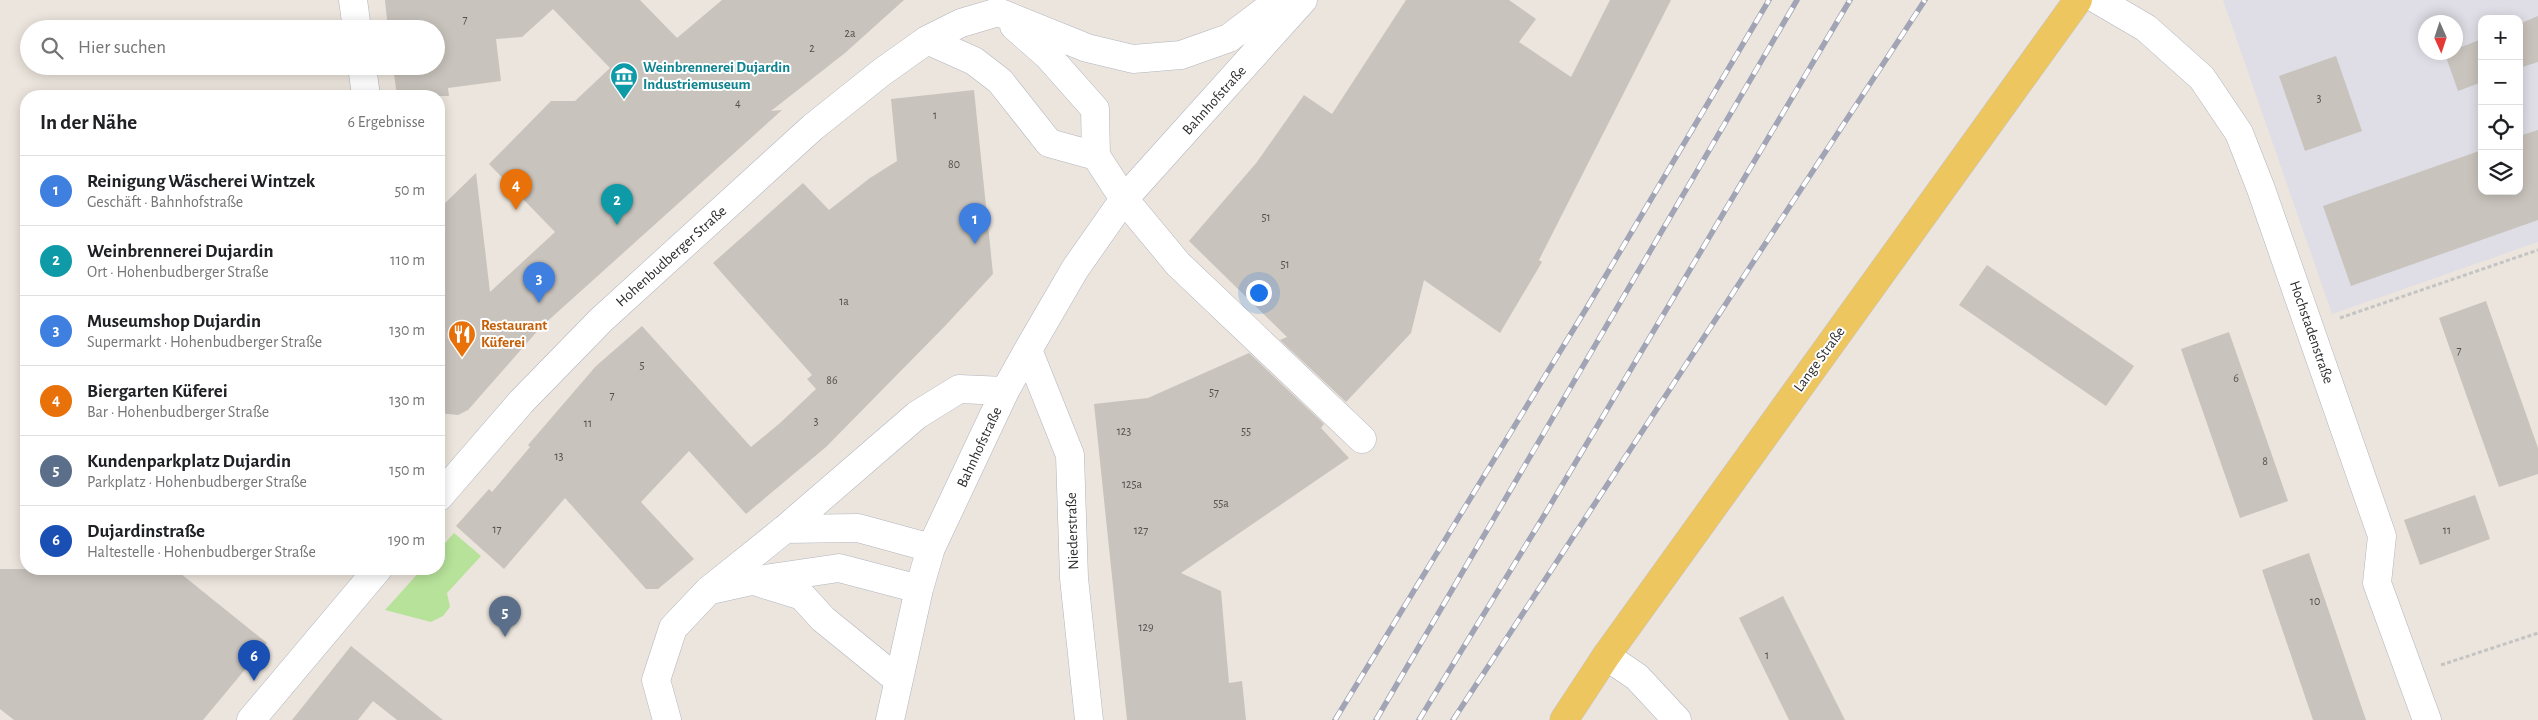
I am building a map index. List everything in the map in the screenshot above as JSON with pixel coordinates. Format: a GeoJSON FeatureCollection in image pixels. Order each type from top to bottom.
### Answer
{"type":"FeatureCollection","features":[{"type":"Feature","properties":{"kind":"main road","name":"Lange Straße"},"geometry":{"type":"LineString","coordinates":[[1564,720],[1606,656],[2078,0]]}},
{"type":"Feature","properties":{"kind":"street"},"geometry":{"type":"LineString","coordinates":[[353,0],[356,20]]}},
{"type":"Feature","properties":{"kind":"street"},"geometry":{"type":"LineString","coordinates":[[999,6],[1087,48],[1133,59],[1181,55],[1229,38],[1279,0]]}},
{"type":"Feature","properties":{"kind":"street","name":"Bahnhofstraße"},"geometry":{"type":"LineString","coordinates":[[890,720],[918,589],[931,548],[1005,392],[1028,350],[1075,269],[1124,199],[1303,0]]}},
{"type":"Feature","properties":{"kind":"street","name":"Hochstadenstraße"},"geometry":{"type":"LineString","coordinates":[[2098,0],[2146,28],[2202,78],[2239,133],[2261,189],[2382,536],[2377,583],[2427,720]]}},
{"type":"Feature","properties":{"kind":"street"},"geometry":{"type":"LineString","coordinates":[[999,6],[1095,108],[1096,156],[1124,199],[1178,264],[1362,438]]}},
{"type":"Feature","properties":{"kind":"street","name":"Hohenbudberger Straße"},"geometry":{"type":"LineString","coordinates":[[445,490],[521,402],[601,320],[813,127],[882,72],[927,40],[999,6]]}},
{"type":"Feature","properties":{"kind":"street"},"geometry":{"type":"LineString","coordinates":[[927,40],[974,61],[1000,81],[1049,143],[1096,156]]}},
{"type":"Feature","properties":{"kind":"street"},"geometry":{"type":"LineString","coordinates":[[363,75],[365,90]]}},
{"type":"Feature","properties":{"kind":"street","name":"Niederstraße"},"geometry":{"type":"LineString","coordinates":[[1028,350],[1070,455],[1074,578],[1089,720]]}},
{"type":"Feature","properties":{"kind":"street"},"geometry":{"type":"LineString","coordinates":[[667,720],[656,680],[673,628],[709,590],[785,529],[926,410],[960,389],[1005,392]]}},
{"type":"Feature","properties":{"kind":"street"},"geometry":{"type":"LineString","coordinates":[[785,529],[858,528],[931,548]]}},
{"type":"Feature","properties":{"kind":"street"},"geometry":{"type":"LineString","coordinates":[[709,590],[751,580],[839,568],[918,589]]}},
{"type":"Feature","properties":{"kind":"street"},"geometry":{"type":"LineString","coordinates":[[251,720],[373,575]]}},
{"type":"Feature","properties":{"kind":"street"},"geometry":{"type":"LineString","coordinates":[[751,580],[802,596],[823,619],[898,680]]}},
{"type":"Feature","properties":{"kind":"street"},"geometry":{"type":"LineString","coordinates":[[1606,656],[1636,677],[1677,720]]}},
{"type":"Feature","properties":{"kind":"path"},"geometry":{"type":"LineString","coordinates":[[2310,329],[2538,250]]}},
{"type":"Feature","properties":{"kind":"path"},"geometry":{"type":"LineString","coordinates":[[2411,676],[2538,633]]}},
{"type":"Feature","properties":{"kind":"shaded area"},"geometry":{"type":"Polygon","coordinates":[[[2223,0],[2538,0],[2538,242],[2332,314],[2223,0]]]}},
{"type":"Feature","properties":{"kind":"green space"},"geometry":{"type":"Polygon","coordinates":[[[454,533],[481,556],[447,593],[450,607],[443,616],[431,622],[385,610],[417,575],[445,575],[445,543],[454,533]]]}},
{"type":"Feature","properties":{"kind":"building"},"geometry":{"type":"Polygon","coordinates":[[[385,0],[640,0],[677,38],[722,0],[904,0],[845,53],[771,111],[782,110],[541,327],[468,410],[458,415],[445,414],[445,203],[476,173],[490,292],[555,232],[489,164],[551,101],[575,101],[610,68],[553,9],[522,37],[496,39],[501,81],[448,88],[449,96],[445,96],[445,90],[396,90],[394,75],[445,75],[445,20],[387,20],[385,0]]]}},
{"type":"Feature","properties":{"kind":"building"},"geometry":{"type":"Polygon","coordinates":[[[1406,0],[1509,0],[1536,19],[1519,42],[1571,77],[1610,0],[1671,0],[1539,260],[1542,262],[1500,333],[1424,280],[1411,333],[1346,402],[1280,340],[1287,337],[1189,241],[1257,162],[1304,95],[1332,114],[1406,0]]]}},
{"type":"Feature","properties":{"kind":"building"},"geometry":{"type":"Polygon","coordinates":[[[2538,16],[2538,62],[2523,67],[2523,60],[2523,22],[2538,16]]]}},
{"type":"Feature","properties":{"kind":"building"},"geometry":{"type":"Polygon","coordinates":[[[2478,41],[2478,84],[2458,91],[2447,60],[2463,60],[2463,46],[2478,41]]]}},
{"type":"Feature","properties":{"kind":"building"},"geometry":{"type":"Polygon","coordinates":[[[2336,56],[2362,131],[2305,151],[2279,76],[2336,56]]]}},
{"type":"Feature","properties":{"kind":"building"},"geometry":{"type":"Polygon","coordinates":[[[974,90],[993,274],[945,326],[826,447],[746,514],[689,451],[641,502],[694,559],[658,589],[646,589],[565,498],[504,569],[456,526],[489,489],[492,492],[530,447],[528,445],[596,366],[642,326],[751,447],[780,423],[816,389],[807,379],[812,375],[713,263],[803,183],[829,210],[870,178],[897,161],[891,99],[974,90]]]}},
{"type":"Feature","properties":{"kind":"building"},"geometry":{"type":"Polygon","coordinates":[[[2538,130],[2538,220],[2351,286],[2323,206],[2478,151],[2478,195],[2523,195],[2523,135],[2538,130]]]}},
{"type":"Feature","properties":{"kind":"building"},"geometry":{"type":"Polygon","coordinates":[[[1987,265],[2134,366],[2106,406],[1959,305],[1987,265]]]}},
{"type":"Feature","properties":{"kind":"building"},"geometry":{"type":"Polygon","coordinates":[[[2486,301],[2538,448],[2538,474],[2499,487],[2439,318],[2486,301]]]}},
{"type":"Feature","properties":{"kind":"building"},"geometry":{"type":"Polygon","coordinates":[[[2229,332],[2288,501],[2240,518],[2181,349],[2229,332]]]}},
{"type":"Feature","properties":{"kind":"building"},"geometry":{"type":"Polygon","coordinates":[[[1249,353],[1324,424],[1321,428],[1349,458],[1181,573],[1221,591],[1229,683],[1242,681],[1246,720],[1127,720],[1094,404],[1148,398],[1249,353]]]}},
{"type":"Feature","properties":{"kind":"building"},"geometry":{"type":"Polygon","coordinates":[[[2475,495],[2490,539],[2420,565],[2404,520],[2475,495]]]}},
{"type":"Feature","properties":{"kind":"building"},"geometry":{"type":"Polygon","coordinates":[[[2309,553],[2366,720],[2313,720],[2262,570],[2309,553]]]}},
{"type":"Feature","properties":{"kind":"building"},"geometry":{"type":"Polygon","coordinates":[[[0,569],[20,569],[20,575],[182,575],[267,643],[203,720],[14,720],[0,709],[0,569]]]}},
{"type":"Feature","properties":{"kind":"building"},"geometry":{"type":"Polygon","coordinates":[[[1783,596],[1845,720],[1789,720],[1739,618],[1783,596]]]}},
{"type":"Feature","properties":{"kind":"building"},"geometry":{"type":"Polygon","coordinates":[[[351,646],[443,720],[397,720],[373,701],[358,720],[292,720],[351,646]]]}},
{"type":"Feature","properties":{"kind":"railway"},"geometry":{"type":"LineString","coordinates":[[1335,720],[1586,309],[1769,0]]}},
{"type":"Feature","properties":{"kind":"railway"},"geometry":{"type":"LineString","coordinates":[[1376,720],[1797,0]]}},
{"type":"Feature","properties":{"kind":"railway"},"geometry":{"type":"LineString","coordinates":[[1419,720],[1545,514],[1850,0]]}},
{"type":"Feature","properties":{"kind":"railway"},"geometry":{"type":"LineString","coordinates":[[1453,720],[1925,0]]}},
{"type":"Feature","properties":{"kind":"place","name":"Weinbrennerei Dujardin Industriemuseum"},"geometry":{"type":"Point","coordinates":[624,100]}},
{"type":"Feature","properties":{"kind":"place","name":"Biergarten Küferei"},"geometry":{"type":"Point","coordinates":[516,210]}},
{"type":"Feature","properties":{"kind":"place","name":"Weinbrennerei Dujardin"},"geometry":{"type":"Point","coordinates":[617,225]}},
{"type":"Feature","properties":{"kind":"place","name":"Reinigung Wäscherei Wintzek"},"geometry":{"type":"Point","coordinates":[975,244]}},
{"type":"Feature","properties":{"kind":"place","name":"Museumshop Dujardin"},"geometry":{"type":"Point","coordinates":[539,303]}},
{"type":"Feature","properties":{"kind":"place","name":"Restaurant Küferei"},"geometry":{"type":"Point","coordinates":[462,358]}},
{"type":"Feature","properties":{"kind":"place","name":"Kundenparkplatz Dujardin"},"geometry":{"type":"Point","coordinates":[505,637]}},
{"type":"Feature","properties":{"kind":"place","name":"Dujardinstraße"},"geometry":{"type":"Point","coordinates":[254,681]}}]}
